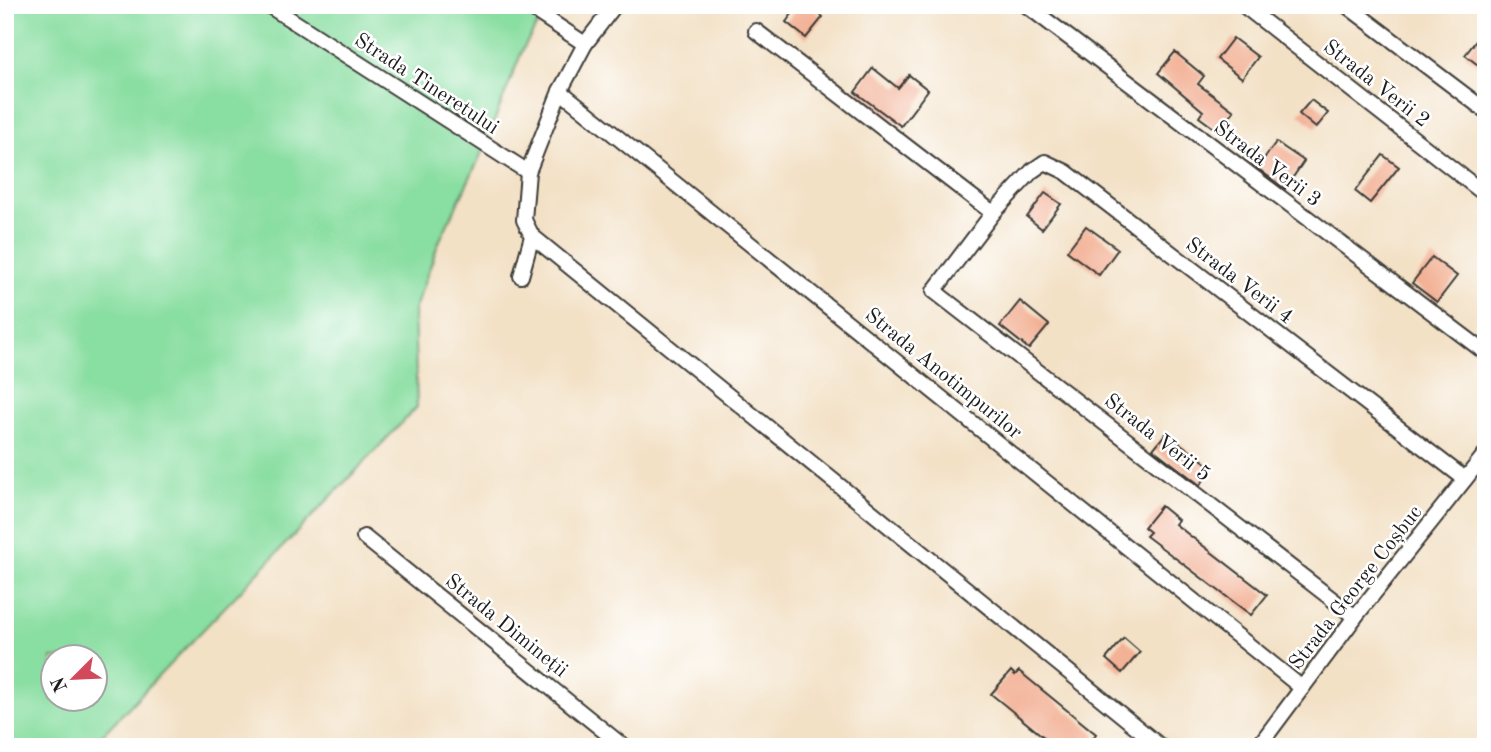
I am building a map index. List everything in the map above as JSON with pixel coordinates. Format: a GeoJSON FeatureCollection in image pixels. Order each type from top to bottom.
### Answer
{"type":"FeatureCollection","features":[{"type":"Feature","properties":{"kind":"street","name":"Strada Tineretului"},"geometry":{"type":"LineString","coordinates":[[268,5],[528,173]]}},
{"type":"Feature","properties":{"kind":"street"},"geometry":{"type":"LineString","coordinates":[[526,5],[585,44]]}},
{"type":"Feature","properties":{"kind":"street"},"geometry":{"type":"LineString","coordinates":[[615,5],[585,44],[560,90],[528,173],[524,220],[532,236],[1161,747]]}},
{"type":"Feature","properties":{"kind":"street","name":"Strada Verii 3"},"geometry":{"type":"LineString","coordinates":[[1026,5],[1486,353]]}},
{"type":"Feature","properties":{"kind":"street","name":"Strada Verii 2"},"geometry":{"type":"LineString","coordinates":[[1242,5],[1486,195]]}},
{"type":"Feature","properties":{"kind":"street"},"geometry":{"type":"LineString","coordinates":[[1346,5],[1486,111]]}},
{"type":"Feature","properties":{"kind":"street"},"geometry":{"type":"LineString","coordinates":[[756,31],[993,213]]}},
{"type":"Feature","properties":{"kind":"street","name":"Strada Anotimpurilor"},"geometry":{"type":"LineString","coordinates":[[560,90],[1302,688]]}},
{"type":"Feature","properties":{"kind":"street","name":"Strada Verii 4"},"geometry":{"type":"LineString","coordinates":[[934,290],[993,213],[1032,170],[1045,162],[1066,172],[1465,479]]}},
{"type":"Feature","properties":{"kind":"street"},"geometry":{"type":"LineString","coordinates":[[521,276],[532,236]]}},
{"type":"Feature","properties":{"kind":"street","name":"Strada Verii 5"},"geometry":{"type":"LineString","coordinates":[[934,290],[1355,617]]}},
{"type":"Feature","properties":{"kind":"street","name":"Strada George Coșbuc"},"geometry":{"type":"LineString","coordinates":[[1258,747],[1355,617],[1486,453]]}},
{"type":"Feature","properties":{"kind":"street","name":"Strada Dimineții"},"geometry":{"type":"LineString","coordinates":[[364,537],[624,747]]}},
{"type":"Feature","properties":{"kind":"green space"},"geometry":{"type":"Polygon","coordinates":[[[5,5],[549,5],[523,49],[479,159],[439,242],[414,311],[417,407],[103,734],[83,747],[5,747],[5,5]]]}},
{"type":"Feature","properties":{"kind":"building"},"geometry":{"type":"Polygon","coordinates":[[[799,5],[808,5],[823,17],[806,38],[786,22],[799,5]]]}},
{"type":"Feature","properties":{"kind":"building"},"geometry":{"type":"Polygon","coordinates":[[[1486,28],[1486,71],[1465,55],[1486,28]]]}},
{"type":"Feature","properties":{"kind":"building"},"geometry":{"type":"Polygon","coordinates":[[[1233,38],[1258,57],[1242,78],[1217,59],[1233,38]]]}},
{"type":"Feature","properties":{"kind":"building"},"geometry":{"type":"Polygon","coordinates":[[[1175,52],[1204,76],[1198,84],[1234,111],[1218,131],[1199,117],[1203,111],[1158,73],[1175,52]]]}},
{"type":"Feature","properties":{"kind":"building"},"geometry":{"type":"Polygon","coordinates":[[[873,68],[898,88],[909,75],[928,90],[901,126],[855,92],[873,68]]]}},
{"type":"Feature","properties":{"kind":"building"},"geometry":{"type":"Polygon","coordinates":[[[1311,100],[1328,113],[1316,128],[1299,114],[1311,100]]]}},
{"type":"Feature","properties":{"kind":"building"},"geometry":{"type":"Polygon","coordinates":[[[1276,142],[1304,161],[1285,189],[1257,168],[1276,142]]]}},
{"type":"Feature","properties":{"kind":"building"},"geometry":{"type":"Polygon","coordinates":[[[1383,155],[1399,167],[1370,203],[1355,191],[1383,155]]]}},
{"type":"Feature","properties":{"kind":"building"},"geometry":{"type":"Polygon","coordinates":[[[1045,193],[1061,204],[1042,229],[1027,217],[1045,193]]]}},
{"type":"Feature","properties":{"kind":"building"},"geometry":{"type":"Polygon","coordinates":[[[1086,226],[1118,249],[1099,275],[1067,251],[1086,226]]]}},
{"type":"Feature","properties":{"kind":"building"},"geometry":{"type":"Polygon","coordinates":[[[1432,257],[1457,276],[1437,302],[1412,283],[1432,257]]]}},
{"type":"Feature","properties":{"kind":"building"},"geometry":{"type":"Polygon","coordinates":[[[1020,301],[1049,325],[1029,349],[1000,326],[1020,301]]]}},
{"type":"Feature","properties":{"kind":"building"},"geometry":{"type":"Polygon","coordinates":[[[1166,433],[1213,468],[1200,485],[1153,449],[1166,433]]]}},
{"type":"Feature","properties":{"kind":"building"},"geometry":{"type":"Polygon","coordinates":[[[1161,506],[1178,520],[1175,524],[1267,595],[1251,615],[1146,536],[1150,532],[1144,527],[1161,506]]]}},
{"type":"Feature","properties":{"kind":"building"},"geometry":{"type":"Polygon","coordinates":[[[1124,638],[1140,652],[1122,673],[1106,659],[1124,638]]]}},
{"type":"Feature","properties":{"kind":"building"},"geometry":{"type":"Polygon","coordinates":[[[1011,671],[1015,675],[1019,671],[1096,734],[1086,747],[1056,747],[991,694],[1011,671]]]}}]}
